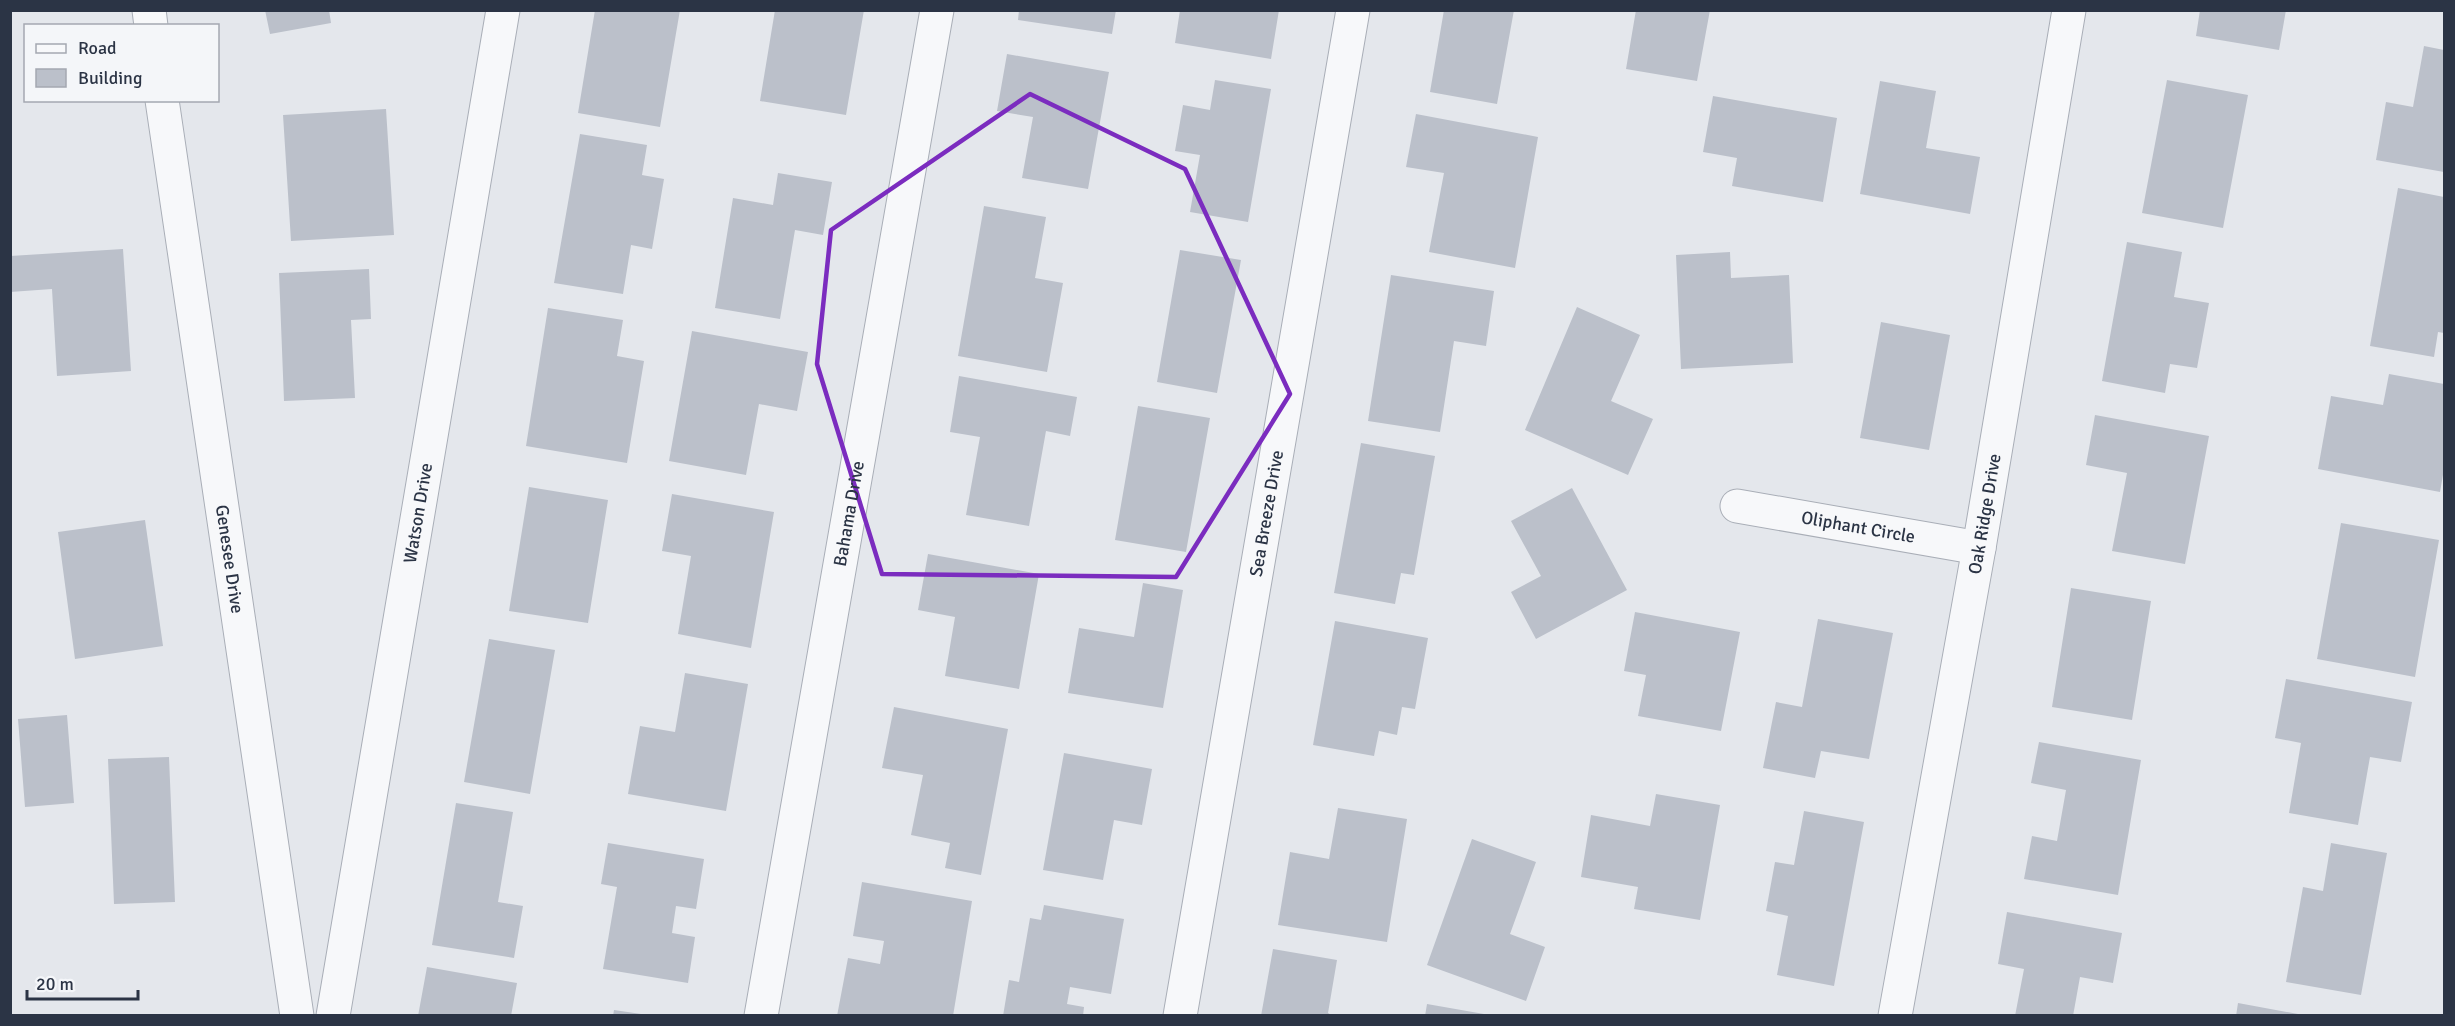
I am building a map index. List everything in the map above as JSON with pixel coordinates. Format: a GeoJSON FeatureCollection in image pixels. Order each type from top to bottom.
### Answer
{"type":"FeatureCollection","features":[{"type":"Feature","properties":{"kind":"street","name":"Watson Drive"},"geometry":{"type":"LineString","coordinates":[[333,1016],[503,10]]}},
{"type":"Feature","properties":{"kind":"street","name":"Bahama Drive"},"geometry":{"type":"LineString","coordinates":[[761,1016],[937,10]]}},
{"type":"Feature","properties":{"kind":"street","name":"Sea Breeze Drive"},"geometry":{"type":"LineString","coordinates":[[1180,1016],[1353,10]]}},
{"type":"Feature","properties":{"kind":"street","name":"Oak Ridge Drive"},"geometry":{"type":"LineString","coordinates":[[1894,1016],[1979,548],[2069,10]]}},
{"type":"Feature","properties":{"kind":"street","name":"Genesee Drive"},"geometry":{"type":"LineString","coordinates":[[162,102],[297,1016]]}},
{"type":"Feature","properties":{"kind":"street","name":"Oliphant Circle"},"geometry":{"type":"LineString","coordinates":[[1737,506],[1979,548]]}},
{"type":"Feature","properties":{"kind":"highlighted area"},"geometry":{"type":"Polygon","coordinates":[[[1030,94],[1185,169],[1290,394],[1176,577],[882,574],[817,364],[831,230],[1030,94]]]}},
{"type":"Feature","properties":{"kind":"building"},"geometry":{"type":"Polygon","coordinates":[[[265,10],[329,10],[331,23],[270,34],[265,10]]]}},
{"type":"Feature","properties":{"kind":"building"},"geometry":{"type":"Polygon","coordinates":[[[595,10],[680,10],[660,127],[578,113],[595,10]]]}},
{"type":"Feature","properties":{"kind":"building"},"geometry":{"type":"Polygon","coordinates":[[[775,10],[864,10],[846,115],[760,101],[775,10]]]}},
{"type":"Feature","properties":{"kind":"building"},"geometry":{"type":"Polygon","coordinates":[[[1019,10],[1116,10],[1112,34],[1018,20],[1019,10]]]}},
{"type":"Feature","properties":{"kind":"building"},"geometry":{"type":"Polygon","coordinates":[[[1180,10],[1279,10],[1271,59],[1175,43],[1180,10]]]}},
{"type":"Feature","properties":{"kind":"building"},"geometry":{"type":"Polygon","coordinates":[[[1444,10],[1514,10],[1497,104],[1430,92],[1444,10]]]}},
{"type":"Feature","properties":{"kind":"building"},"geometry":{"type":"Polygon","coordinates":[[[1636,10],[1710,10],[1697,81],[1626,69],[1636,10]]]}},
{"type":"Feature","properties":{"kind":"building"},"geometry":{"type":"Polygon","coordinates":[[[2200,10],[2286,10],[2279,50],[2196,36],[2200,10]]]}},
{"type":"Feature","properties":{"kind":"building"},"geometry":{"type":"Polygon","coordinates":[[[2424,46],[2444,50],[2444,172],[2376,160],[2386,102],[2413,107],[2424,46]]]}},
{"type":"Feature","properties":{"kind":"building"},"geometry":{"type":"Polygon","coordinates":[[[1007,54],[1109,72],[1088,189],[1022,178],[1033,117],[997,111],[1007,54]]]}},
{"type":"Feature","properties":{"kind":"building"},"geometry":{"type":"Polygon","coordinates":[[[1215,80],[1271,89],[1248,222],[1190,212],[1200,155],[1175,151],[1183,105],[1210,110],[1215,80]]]}},
{"type":"Feature","properties":{"kind":"building"},"geometry":{"type":"Polygon","coordinates":[[[2167,80],[2248,95],[2223,228],[2142,213],[2167,80]]]}},
{"type":"Feature","properties":{"kind":"building"},"geometry":{"type":"Polygon","coordinates":[[[1880,81],[1936,91],[1926,148],[1980,157],[1970,214],[1860,194],[1880,81]]]}},
{"type":"Feature","properties":{"kind":"building"},"geometry":{"type":"Polygon","coordinates":[[[1713,96],[1837,118],[1823,202],[1732,186],[1737,158],[1703,152],[1713,96]]]}},
{"type":"Feature","properties":{"kind":"building"},"geometry":{"type":"Polygon","coordinates":[[[386,109],[394,235],[291,241],[283,115],[386,109]]]}},
{"type":"Feature","properties":{"kind":"building"},"geometry":{"type":"Polygon","coordinates":[[[1416,114],[1538,137],[1515,268],[1429,252],[1444,173],[1406,167],[1416,114]]]}},
{"type":"Feature","properties":{"kind":"building"},"geometry":{"type":"Polygon","coordinates":[[[580,134],[647,145],[642,175],[664,179],[652,249],[631,245],[623,294],[554,283],[580,134]]]}},
{"type":"Feature","properties":{"kind":"building"},"geometry":{"type":"Polygon","coordinates":[[[778,173],[832,182],[823,235],[795,230],[780,319],[715,308],[733,198],[773,205],[778,173]]]}},
{"type":"Feature","properties":{"kind":"building"},"geometry":{"type":"Polygon","coordinates":[[[2398,188],[2444,197],[2444,333],[2438,332],[2434,357],[2370,346],[2398,188]]]}},
{"type":"Feature","properties":{"kind":"building"},"geometry":{"type":"Polygon","coordinates":[[[984,206],[1046,217],[1035,278],[1063,283],[1047,372],[958,356],[984,206]]]}},
{"type":"Feature","properties":{"kind":"building"},"geometry":{"type":"Polygon","coordinates":[[[2127,242],[2182,252],[2174,297],[2209,303],[2197,368],[2170,364],[2165,393],[2102,381],[2127,242]]]}},
{"type":"Feature","properties":{"kind":"building"},"geometry":{"type":"Polygon","coordinates":[[[123,249],[131,371],[57,376],[52,289],[10,292],[10,256],[123,249]]]}},
{"type":"Feature","properties":{"kind":"building"},"geometry":{"type":"Polygon","coordinates":[[[1180,250],[1241,260],[1217,393],[1157,382],[1180,250]]]}},
{"type":"Feature","properties":{"kind":"building"},"geometry":{"type":"Polygon","coordinates":[[[1730,252],[1731,278],[1789,275],[1793,363],[1681,369],[1676,255],[1730,252]]]}},
{"type":"Feature","properties":{"kind":"building"},"geometry":{"type":"Polygon","coordinates":[[[369,269],[371,319],[351,320],[355,398],[284,401],[279,273],[369,269]]]}},
{"type":"Feature","properties":{"kind":"building"},"geometry":{"type":"Polygon","coordinates":[[[1391,275],[1494,291],[1486,346],[1454,341],[1440,432],[1368,421],[1391,275]]]}},
{"type":"Feature","properties":{"kind":"building"},"geometry":{"type":"Polygon","coordinates":[[[1577,307],[1640,335],[1611,401],[1653,419],[1628,475],[1525,430],[1577,307]]]}},
{"type":"Feature","properties":{"kind":"building"},"geometry":{"type":"Polygon","coordinates":[[[548,308],[623,320],[617,356],[644,361],[627,463],[526,446],[548,308]]]}},
{"type":"Feature","properties":{"kind":"building"},"geometry":{"type":"Polygon","coordinates":[[[1881,322],[1950,335],[1929,450],[1860,438],[1881,322]]]}},
{"type":"Feature","properties":{"kind":"building"},"geometry":{"type":"Polygon","coordinates":[[[692,331],[808,352],[797,411],[759,404],[746,475],[669,461],[692,331]]]}},
{"type":"Feature","properties":{"kind":"building"},"geometry":{"type":"Polygon","coordinates":[[[2389,374],[2444,384],[2444,469],[2440,492],[2318,469],[2331,396],[2383,405],[2389,374]]]}},
{"type":"Feature","properties":{"kind":"building"},"geometry":{"type":"Polygon","coordinates":[[[959,376],[1077,397],[1070,436],[1046,431],[1029,526],[966,515],[980,437],[950,432],[959,376]]]}},
{"type":"Feature","properties":{"kind":"building"},"geometry":{"type":"Polygon","coordinates":[[[1138,406],[1210,418],[1186,552],[1115,540],[1138,406]]]}},
{"type":"Feature","properties":{"kind":"building"},"geometry":{"type":"Polygon","coordinates":[[[2095,415],[2209,436],[2185,564],[2112,551],[2127,473],[2086,465],[2095,415]]]}},
{"type":"Feature","properties":{"kind":"building"},"geometry":{"type":"Polygon","coordinates":[[[1361,443],[1435,456],[1414,575],[1401,573],[1395,604],[1334,593],[1361,443]]]}},
{"type":"Feature","properties":{"kind":"building"},"geometry":{"type":"Polygon","coordinates":[[[529,487],[608,500],[588,623],[509,611],[529,487]]]}},
{"type":"Feature","properties":{"kind":"building"},"geometry":{"type":"Polygon","coordinates":[[[1572,488],[1627,590],[1536,639],[1511,592],[1541,576],[1511,521],[1572,488]]]}},
{"type":"Feature","properties":{"kind":"building"},"geometry":{"type":"Polygon","coordinates":[[[672,494],[774,512],[751,648],[678,634],[691,556],[662,551],[672,494]]]}},
{"type":"Feature","properties":{"kind":"building"},"geometry":{"type":"Polygon","coordinates":[[[145,520],[163,646],[75,659],[58,532],[145,520]]]}},
{"type":"Feature","properties":{"kind":"building"},"geometry":{"type":"Polygon","coordinates":[[[2341,523],[2439,540],[2415,677],[2317,659],[2341,523]]]}},
{"type":"Feature","properties":{"kind":"building"},"geometry":{"type":"Polygon","coordinates":[[[928,554],[1039,574],[1019,689],[945,676],[955,617],[918,610],[928,554]]]}},
{"type":"Feature","properties":{"kind":"building"},"geometry":{"type":"Polygon","coordinates":[[[1143,583],[1183,590],[1163,708],[1068,693],[1079,628],[1134,637],[1143,583]]]}},
{"type":"Feature","properties":{"kind":"building"},"geometry":{"type":"Polygon","coordinates":[[[2071,588],[2151,601],[2132,720],[2052,707],[2071,588]]]}},
{"type":"Feature","properties":{"kind":"building"},"geometry":{"type":"Polygon","coordinates":[[[1635,612],[1740,632],[1721,731],[1638,716],[1646,675],[1624,671],[1635,612]]]}},
{"type":"Feature","properties":{"kind":"building"},"geometry":{"type":"Polygon","coordinates":[[[1818,619],[1893,633],[1869,759],[1821,751],[1815,778],[1763,768],[1776,702],[1802,707],[1818,619]]]}},
{"type":"Feature","properties":{"kind":"building"},"geometry":{"type":"Polygon","coordinates":[[[1335,621],[1428,638],[1415,709],[1402,707],[1397,735],[1379,731],[1374,756],[1313,745],[1335,621]]]}},
{"type":"Feature","properties":{"kind":"building"},"geometry":{"type":"Polygon","coordinates":[[[489,639],[555,650],[530,794],[464,782],[489,639]]]}},
{"type":"Feature","properties":{"kind":"building"},"geometry":{"type":"Polygon","coordinates":[[[685,673],[748,684],[726,811],[628,794],[640,726],[675,732],[685,673]]]}},
{"type":"Feature","properties":{"kind":"building"},"geometry":{"type":"Polygon","coordinates":[[[2286,679],[2412,702],[2401,762],[2370,757],[2358,825],[2289,813],[2301,743],[2275,738],[2286,679]]]}},
{"type":"Feature","properties":{"kind":"building"},"geometry":{"type":"Polygon","coordinates":[[[894,707],[1008,729],[981,875],[945,868],[950,843],[911,835],[923,775],[882,768],[894,707]]]}},
{"type":"Feature","properties":{"kind":"building"},"geometry":{"type":"Polygon","coordinates":[[[67,715],[74,803],[25,807],[18,719],[67,715]]]}},
{"type":"Feature","properties":{"kind":"building"},"geometry":{"type":"Polygon","coordinates":[[[2039,742],[2141,760],[2118,895],[2024,879],[2032,836],[2057,841],[2066,790],[2031,783],[2039,742]]]}},
{"type":"Feature","properties":{"kind":"building"},"geometry":{"type":"Polygon","coordinates":[[[1064,753],[1152,769],[1142,825],[1114,820],[1103,880],[1043,870],[1064,753]]]}},
{"type":"Feature","properties":{"kind":"building"},"geometry":{"type":"Polygon","coordinates":[[[169,757],[175,902],[114,904],[108,759],[169,757]]]}},
{"type":"Feature","properties":{"kind":"building"},"geometry":{"type":"Polygon","coordinates":[[[1656,794],[1720,805],[1700,920],[1634,909],[1638,887],[1581,877],[1591,815],[1650,826],[1656,794]]]}},
{"type":"Feature","properties":{"kind":"building"},"geometry":{"type":"Polygon","coordinates":[[[456,803],[513,812],[498,902],[523,906],[514,958],[432,945],[456,803]]]}},
{"type":"Feature","properties":{"kind":"building"},"geometry":{"type":"Polygon","coordinates":[[[1338,808],[1407,819],[1387,942],[1278,925],[1290,852],[1329,859],[1338,808]]]}},
{"type":"Feature","properties":{"kind":"building"},"geometry":{"type":"Polygon","coordinates":[[[1804,811],[1864,822],[1834,986],[1777,975],[1788,916],[1766,911],[1775,862],[1794,865],[1804,811]]]}},
{"type":"Feature","properties":{"kind":"building"},"geometry":{"type":"Polygon","coordinates":[[[1472,839],[1536,862],[1510,934],[1545,947],[1526,1001],[1427,965],[1472,839]]]}},
{"type":"Feature","properties":{"kind":"building"},"geometry":{"type":"Polygon","coordinates":[[[608,843],[704,859],[696,909],[676,906],[672,933],[695,937],[688,983],[603,969],[617,887],[601,884],[608,843]]]}},
{"type":"Feature","properties":{"kind":"building"},"geometry":{"type":"Polygon","coordinates":[[[2331,843],[2387,853],[2361,995],[2286,982],[2303,887],[2323,891],[2331,843]]]}},
{"type":"Feature","properties":{"kind":"building"},"geometry":{"type":"Polygon","coordinates":[[[862,882],[972,901],[953,1016],[837,1016],[848,958],[880,964],[884,941],[853,936],[862,882]]]}},
{"type":"Feature","properties":{"kind":"building"},"geometry":{"type":"Polygon","coordinates":[[[1044,905],[1124,919],[1111,994],[1070,987],[1067,1004],[1084,1007],[1083,1016],[1003,1016],[1009,980],[1019,982],[1030,918],[1041,920],[1044,905]]]}},
{"type":"Feature","properties":{"kind":"building"},"geometry":{"type":"Polygon","coordinates":[[[2007,912],[2122,933],[2113,983],[2080,977],[2073,1016],[2015,1016],[2024,969],[1998,964],[2007,912]]]}},
{"type":"Feature","properties":{"kind":"building"},"geometry":{"type":"Polygon","coordinates":[[[1273,949],[1337,960],[1328,1013],[1333,1016],[1261,1016],[1273,949]]]}},
{"type":"Feature","properties":{"kind":"building"},"geometry":{"type":"Polygon","coordinates":[[[427,967],[517,983],[511,1016],[418,1016],[427,967]]]}},
{"type":"Feature","properties":{"kind":"building"},"geometry":{"type":"Polygon","coordinates":[[[2238,1003],[2298,1014],[2298,1016],[2236,1016],[2238,1003]]]}},
{"type":"Feature","properties":{"kind":"building"},"geometry":{"type":"Polygon","coordinates":[[[1427,1004],[1484,1014],[1484,1016],[1425,1016],[1427,1004]]]}},
{"type":"Feature","properties":{"kind":"building"},"geometry":{"type":"Polygon","coordinates":[[[614,1010],[641,1014],[641,1016],[613,1016],[614,1010]]]}}]}
